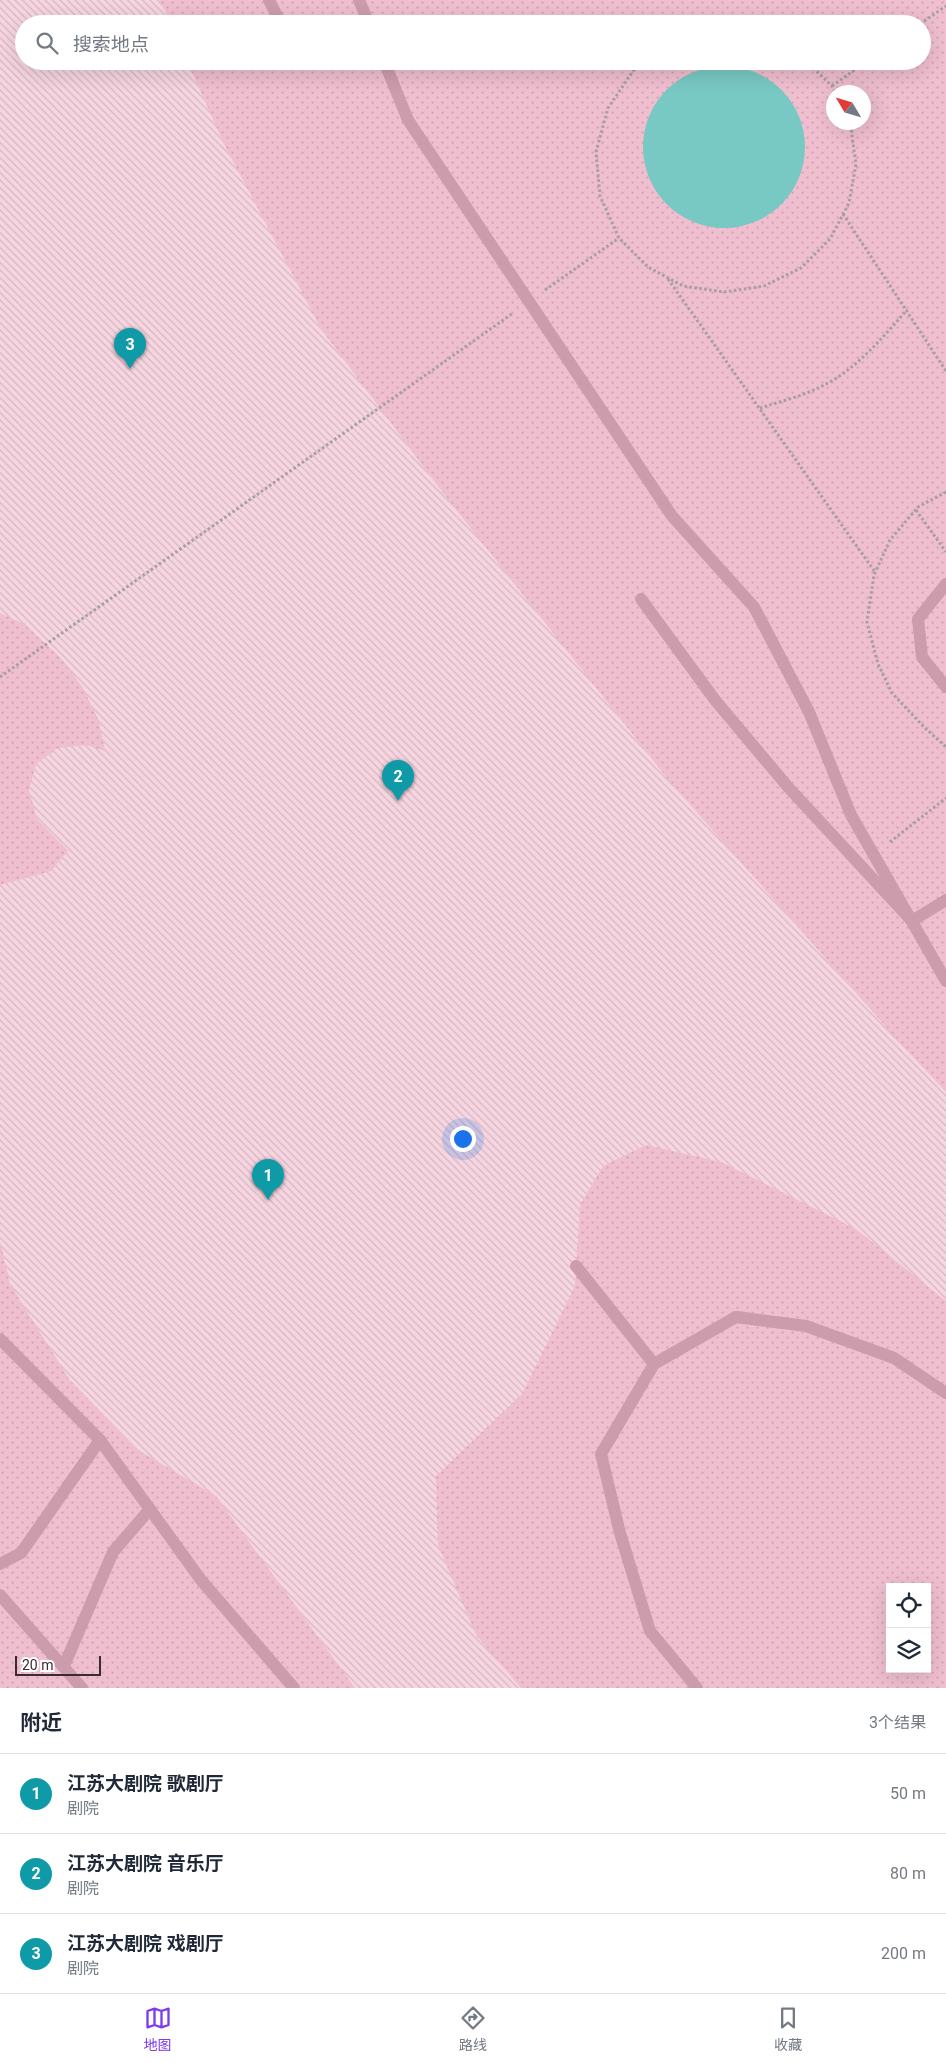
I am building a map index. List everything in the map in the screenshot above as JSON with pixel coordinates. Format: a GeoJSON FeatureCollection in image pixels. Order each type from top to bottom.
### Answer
{"type":"FeatureCollection","features":[{"type":"Feature","properties":{"kind":"lane"},"geometry":{"type":"LineString","coordinates":[[268,0],[276,15]]}},
{"type":"Feature","properties":{"kind":"lane"},"geometry":{"type":"LineString","coordinates":[[359,0],[365,15]]}},
{"type":"Feature","properties":{"kind":"lane"},"geometry":{"type":"LineString","coordinates":[[388,70],[408,120],[672,516],[754,607],[809,712],[851,815],[946,981]]}},
{"type":"Feature","properties":{"kind":"lane"},"geometry":{"type":"LineString","coordinates":[[946,584],[918,619],[922,657],[946,687]]}},
{"type":"Feature","properties":{"kind":"lane"},"geometry":{"type":"LineString","coordinates":[[641,599],[715,700],[782,780],[912,921]]}},
{"type":"Feature","properties":{"kind":"lane"},"geometry":{"type":"LineString","coordinates":[[912,921],[946,900]]}},
{"type":"Feature","properties":{"kind":"lane"},"geometry":{"type":"LineString","coordinates":[[576,1266],[654,1364]]}},
{"type":"Feature","properties":{"kind":"lane"},"geometry":{"type":"LineString","coordinates":[[697,1688],[650,1630],[620,1533],[601,1454],[654,1364],[736,1318],[806,1326],[894,1358],[946,1393]]}},
{"type":"Feature","properties":{"kind":"lane"},"geometry":{"type":"LineString","coordinates":[[0,1339],[100,1440],[201,1580],[294,1688]]}},
{"type":"Feature","properties":{"kind":"lane"},"geometry":{"type":"LineString","coordinates":[[0,1564],[21,1553],[100,1440]]}},
{"type":"Feature","properties":{"kind":"lane"},"geometry":{"type":"LineString","coordinates":[[64,1666],[113,1552],[150,1509]]}},
{"type":"Feature","properties":{"kind":"lane"},"geometry":{"type":"LineString","coordinates":[[0,1595],[82,1688]]}},
{"type":"Feature","properties":{"kind":"path"},"geometry":{"type":"LineString","coordinates":[[931,16],[946,6]]}},
{"type":"Feature","properties":{"kind":"path"},"geometry":{"type":"LineString","coordinates":[[634,70],[608,108],[596,152],[600,196],[619,238],[648,267],[684,286],[724,292],[764,286],[801,268],[830,240],[849,203],[856,164],[851,130]]}},
{"type":"Feature","properties":{"kind":"path"},"geometry":{"type":"LineString","coordinates":[[815,70],[831,85]]}},
{"type":"Feature","properties":{"kind":"path"},"geometry":{"type":"LineString","coordinates":[[833,85],[854,70]]}},
{"type":"Feature","properties":{"kind":"path"},"geometry":{"type":"LineString","coordinates":[[843,214],[946,370]]}},
{"type":"Feature","properties":{"kind":"path"},"geometry":{"type":"LineString","coordinates":[[0,677],[619,238]]}},
{"type":"Feature","properties":{"kind":"path"},"geometry":{"type":"LineString","coordinates":[[667,277],[875,572]]}},
{"type":"Feature","properties":{"kind":"path"},"geometry":{"type":"LineString","coordinates":[[760,408],[792,398],[828,383],[859,361],[907,310]]}},
{"type":"Feature","properties":{"kind":"path"},"geometry":{"type":"LineString","coordinates":[[916,510],[946,552]]}},
{"type":"Feature","properties":{"kind":"path"},"geometry":{"type":"LineString","coordinates":[[873,854],[946,798]]}},
{"type":"Feature","properties":{"kind":"shaded area"},"geometry":{"type":"Polygon","coordinates":[[[0,0],[946,0],[946,1688],[0,1688],[0,0]]]}},
{"type":"Feature","properties":{"kind":"water"},"geometry":{"type":"Polygon","coordinates":[[[698,70],[750,70],[769,79],[792,102],[802,123],[805,139],[802,171],[787,199],[776,210],[762,219],[748,225],[732,228],[700,225],[672,210],[661,199],[652,185],[646,171],[643,155],[644,131],[656,102],[672,84],[698,70]]]}},
{"type":"Feature","properties":{"kind":"building"},"geometry":{"type":"Polygon","coordinates":[[[0,0],[160,0],[167,15],[15,15],[15,70],[191,70],[224,144],[321,329],[440,489],[670,782],[902,1045],[946,1092],[946,1301],[856,1229],[721,1162],[646,1145],[603,1166],[580,1205],[575,1286],[522,1394],[436,1476],[438,1545],[476,1635],[521,1688],[355,1688],[216,1496],[138,1450],[69,1379],[10,1284],[0,1241],[0,885],[51,871],[68,851],[37,819],[29,790],[36,764],[58,748],[86,745],[105,751],[99,721],[83,688],[60,657],[24,624],[0,613],[0,0]]]}},
{"type":"Feature","properties":{"kind":"place","name":"江苏大剧院 戏剧厅"},"geometry":{"type":"Point","coordinates":[130,369]}},
{"type":"Feature","properties":{"kind":"place","name":"江苏大剧院 音乐厅"},"geometry":{"type":"Point","coordinates":[398,801]}},
{"type":"Feature","properties":{"kind":"place","name":"江苏大剧院 歌剧厅"},"geometry":{"type":"Point","coordinates":[268,1200]}}]}
